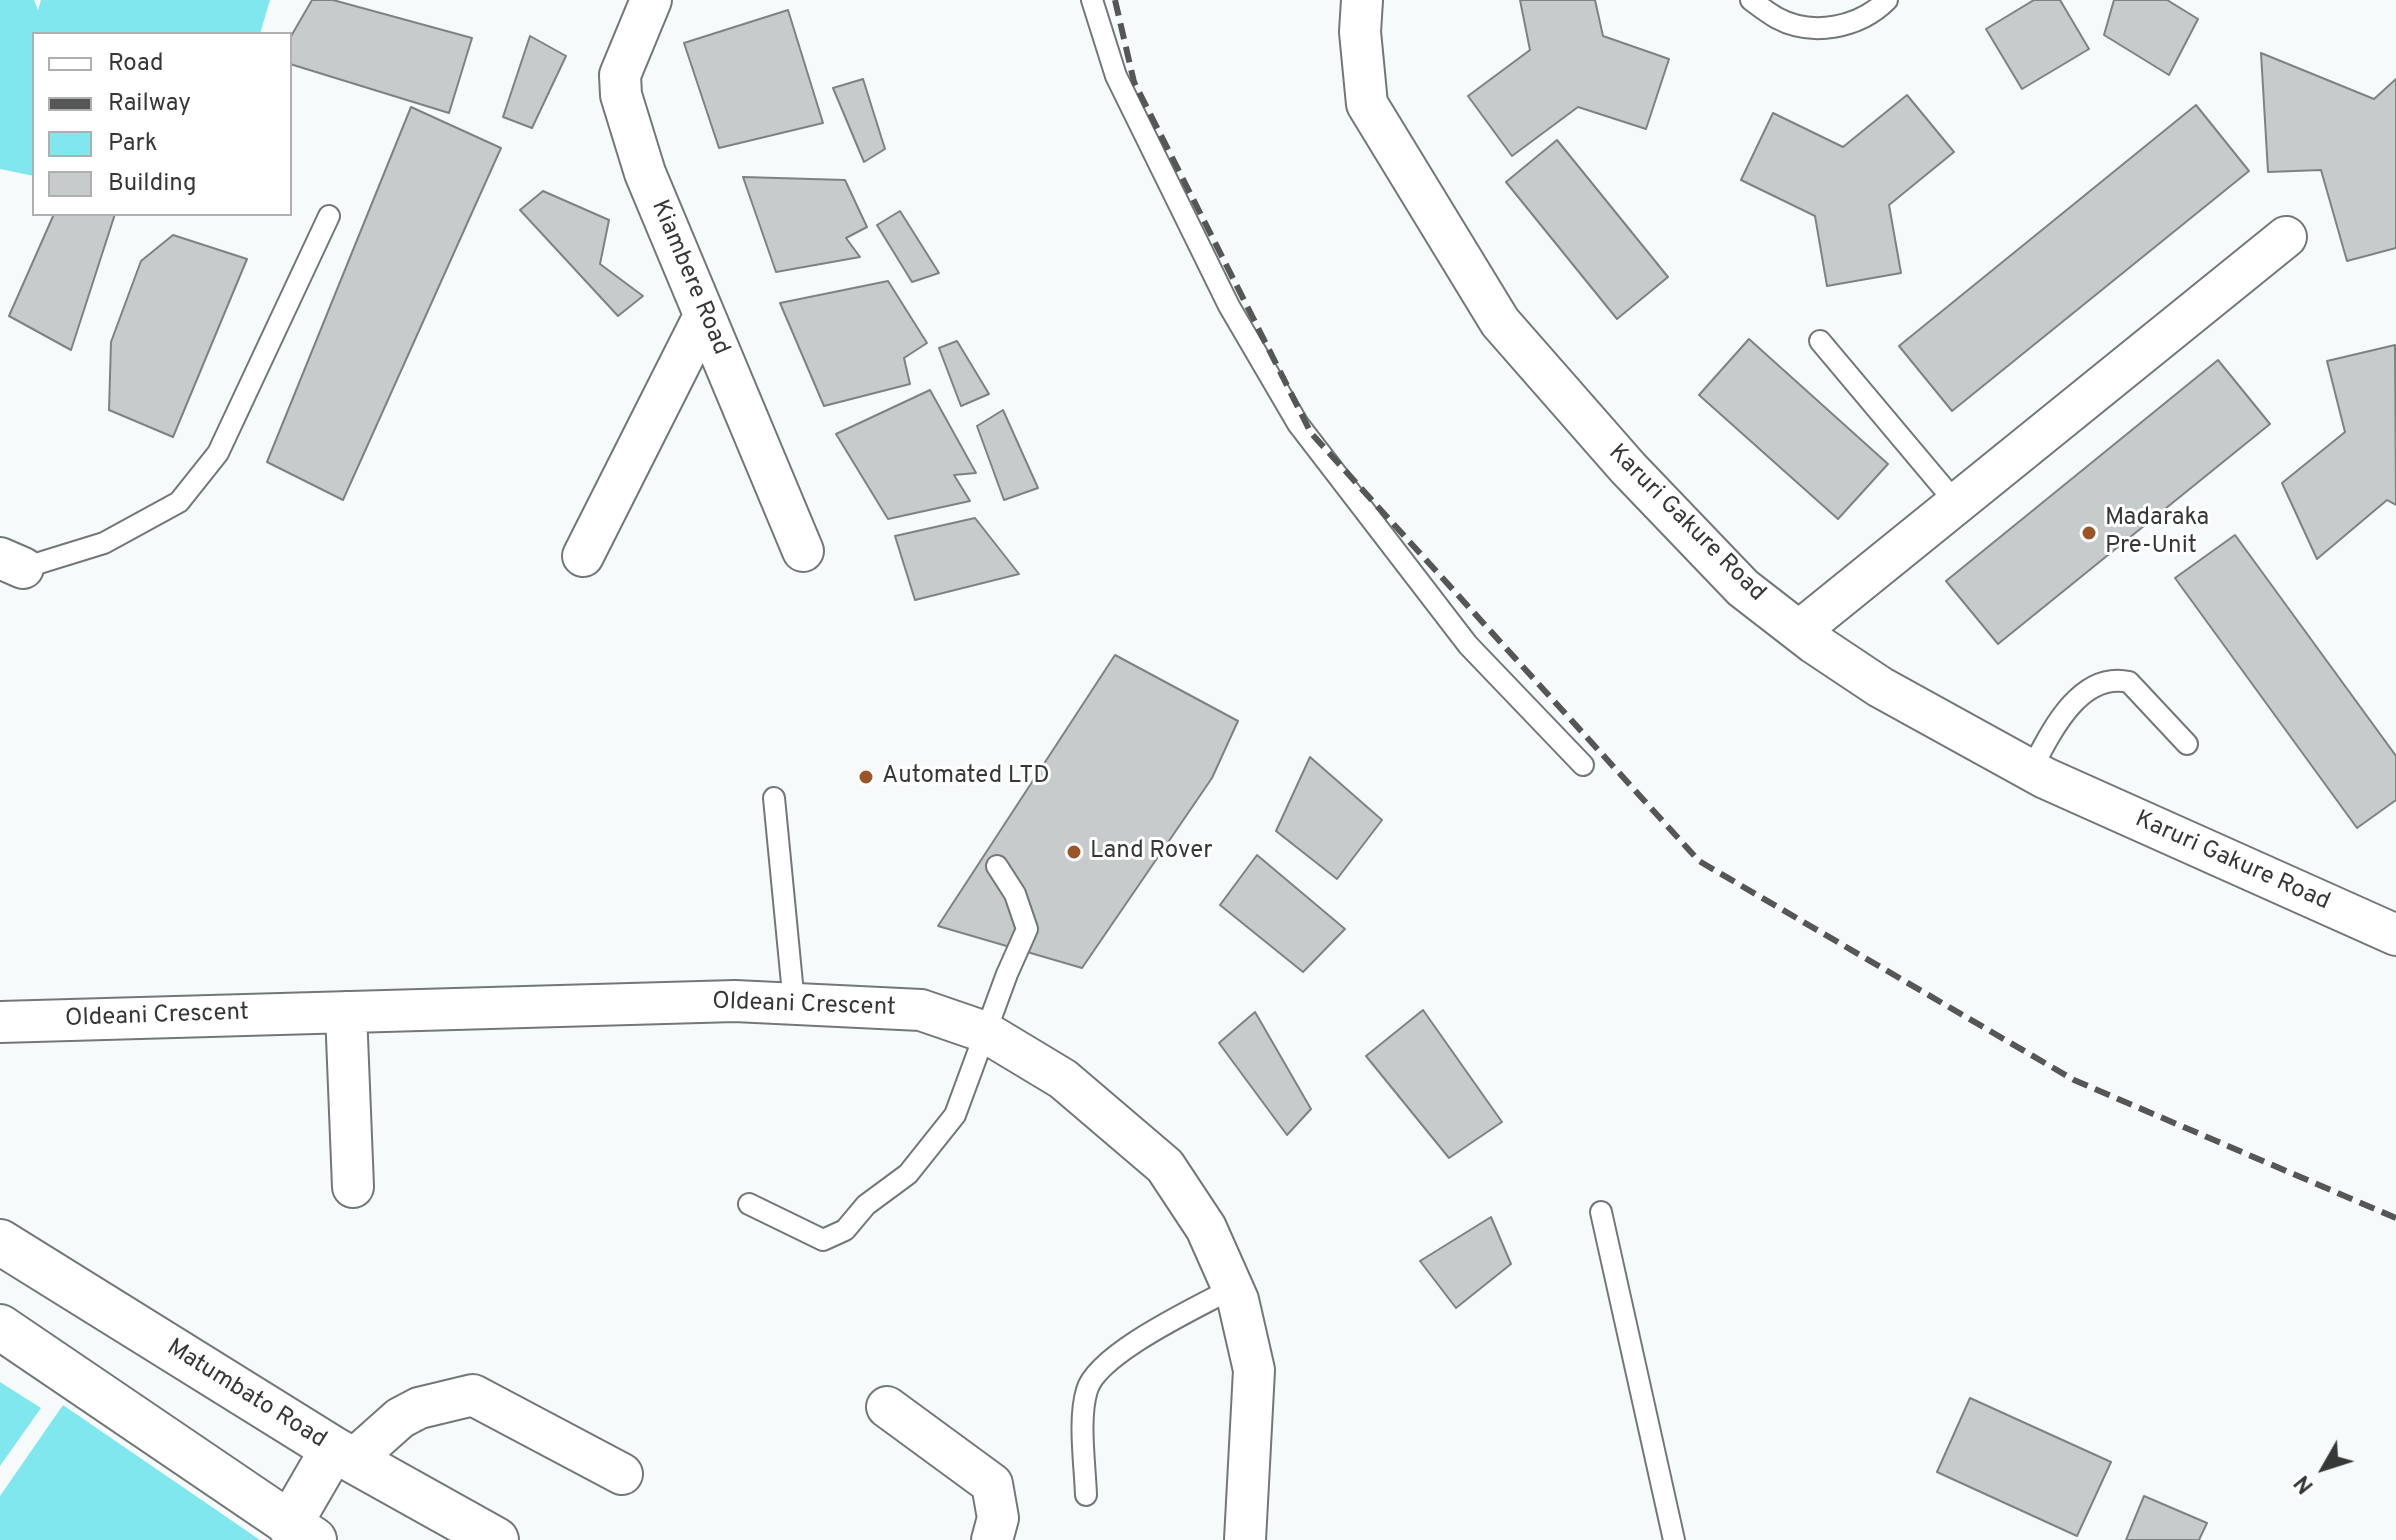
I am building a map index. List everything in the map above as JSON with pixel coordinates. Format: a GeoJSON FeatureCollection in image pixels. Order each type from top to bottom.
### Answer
{"type":"FeatureCollection","features":[{"type":"Feature","properties":{"kind":"street","name":"Kiambere Road"},"geometry":{"type":"LineString","coordinates":[[651,0],[620,75],[621,95],[645,173],[803,551]]}},
{"type":"Feature","properties":{"kind":"street","name":"Karuri Gakure Road"},"geometry":{"type":"LineString","coordinates":[[1362,0],[1360,32],[1367,104],[1500,322],[1628,468],[1743,588],[1880,687],[2031,770],[2396,935]]}},
{"type":"Feature","properties":{"kind":"street"},"geometry":{"type":"LineString","coordinates":[[1799,631],[2286,237]]}},
{"type":"Feature","properties":{"kind":"street"},"geometry":{"type":"LineString","coordinates":[[583,556],[704,316]]}},
{"type":"Feature","properties":{"kind":"street","name":"Oldeani Crescent"},"geometry":{"type":"LineString","coordinates":[[0,1022],[735,1001],[921,1010],[985,1032],[1063,1079],[1165,1166],[1206,1228],[1233,1288],[1254,1370],[1245,1540]]}},
{"type":"Feature","properties":{"kind":"street"},"geometry":{"type":"LineString","coordinates":[[346,1012],[353,1187]]}},
{"type":"Feature","properties":{"kind":"street","name":"Matumbato Road"},"geometry":{"type":"LineString","coordinates":[[0,1242],[343,1454],[496,1540]]}},
{"type":"Feature","properties":{"kind":"street"},"geometry":{"type":"LineString","coordinates":[[0,1327],[302,1532],[343,1454],[419,1408],[473,1395],[622,1474]]}},
{"type":"Feature","properties":{"kind":"street"},"geometry":{"type":"LineString","coordinates":[[887,1407],[992,1484],[998,1518],[992,1540]]}},
{"type":"Feature","properties":{"kind":"lane"},"geometry":{"type":"LineString","coordinates":[[1092,0],[1116,76],[1229,306],[1298,424],[1468,645],[1583,765]]}},
{"type":"Feature","properties":{"kind":"lane"},"geometry":{"type":"LineString","coordinates":[[1751,0],[1778,19],[1811,28],[1845,25],[1876,11],[1887,0]]}},
{"type":"Feature","properties":{"kind":"lane"},"geometry":{"type":"LineString","coordinates":[[11,563],[104,543],[179,502],[218,453],[329,216]]}},
{"type":"Feature","properties":{"kind":"lane"},"geometry":{"type":"LineString","coordinates":[[1820,341],[1957,504]]}},
{"type":"Feature","properties":{"kind":"lane"},"geometry":{"type":"LineString","coordinates":[[2031,770],[2060,715],[2101,682],[2129,682],[2187,744]]}},
{"type":"Feature","properties":{"kind":"lane"},"geometry":{"type":"LineString","coordinates":[[774,798],[794,1004]]}},
{"type":"Feature","properties":{"kind":"lane"},"geometry":{"type":"LineString","coordinates":[[749,1204],[823,1240],[845,1230],[866,1205],[908,1174],[955,1115],[1027,929],[1015,894],[997,866]]}},
{"type":"Feature","properties":{"kind":"lane"},"geometry":{"type":"LineString","coordinates":[[1601,1212],[1674,1540]]}},
{"type":"Feature","properties":{"kind":"lane"},"geometry":{"type":"LineString","coordinates":[[1086,1495],[1086,1391],[1094,1374],[1158,1328],[1233,1288]]}},
{"type":"Feature","properties":{"kind":"green space"},"geometry":{"type":"Polygon","coordinates":[[[0,0],[34,0],[38,10],[41,0],[270,0],[261,32],[32,32],[32,176],[0,169],[0,0]]]}},
{"type":"Feature","properties":{"kind":"green space"},"geometry":{"type":"Polygon","coordinates":[[[0,1382],[41,1408],[0,1466],[0,1382]]]}},
{"type":"Feature","properties":{"kind":"green space"},"geometry":{"type":"Polygon","coordinates":[[[63,1405],[260,1540],[0,1540],[0,1496],[63,1405]]]}},
{"type":"Feature","properties":{"kind":"building"},"geometry":{"type":"Polygon","coordinates":[[[312,0],[333,0],[472,38],[449,113],[292,65],[292,35],[312,0]]]}},
{"type":"Feature","properties":{"kind":"building"},"geometry":{"type":"Polygon","coordinates":[[[1520,0],[1595,0],[1603,36],[1669,59],[1646,129],[1578,107],[1512,156],[1468,96],[1530,50],[1520,0]]]}},
{"type":"Feature","properties":{"kind":"building"},"geometry":{"type":"Polygon","coordinates":[[[2034,0],[2060,0],[2089,49],[2022,89],[1986,29],[2034,0]]]}},
{"type":"Feature","properties":{"kind":"building"},"geometry":{"type":"Polygon","coordinates":[[[2114,0],[2167,0],[2198,19],[2169,75],[2104,35],[2114,0]]]}},
{"type":"Feature","properties":{"kind":"building"},"geometry":{"type":"Polygon","coordinates":[[[788,10],[823,123],[719,148],[684,43],[788,10]]]}},
{"type":"Feature","properties":{"kind":"building"},"geometry":{"type":"Polygon","coordinates":[[[530,36],[566,56],[532,128],[503,117],[530,36]]]}},
{"type":"Feature","properties":{"kind":"building"},"geometry":{"type":"Polygon","coordinates":[[[2261,53],[2374,99],[2396,79],[2396,248],[2347,261],[2321,170],[2268,172],[2261,53]]]}},
{"type":"Feature","properties":{"kind":"building"},"geometry":{"type":"Polygon","coordinates":[[[863,79],[885,149],[864,162],[833,88],[863,79]]]}},
{"type":"Feature","properties":{"kind":"building"},"geometry":{"type":"Polygon","coordinates":[[[1907,95],[1954,152],[1889,205],[1901,273],[1827,286],[1815,216],[1741,180],[1773,113],[1843,147],[1907,95]]]}},
{"type":"Feature","properties":{"kind":"building"},"geometry":{"type":"Polygon","coordinates":[[[2196,105],[2249,171],[1952,411],[1899,346],[2196,105]]]}},
{"type":"Feature","properties":{"kind":"building"},"geometry":{"type":"Polygon","coordinates":[[[411,107],[501,148],[343,500],[267,462],[411,107]]]}},
{"type":"Feature","properties":{"kind":"building"},"geometry":{"type":"Polygon","coordinates":[[[1557,140],[1668,277],[1617,319],[1506,182],[1557,140]]]}},
{"type":"Feature","properties":{"kind":"building"},"geometry":{"type":"Polygon","coordinates":[[[743,177],[845,180],[867,227],[846,238],[860,257],[776,272],[743,177]]]}},
{"type":"Feature","properties":{"kind":"building"},"geometry":{"type":"Polygon","coordinates":[[[543,191],[609,220],[600,264],[643,296],[618,316],[520,210],[543,191]]]}},
{"type":"Feature","properties":{"kind":"building"},"geometry":{"type":"Polygon","coordinates":[[[900,211],[939,273],[912,282],[877,225],[900,211]]]}},
{"type":"Feature","properties":{"kind":"building"},"geometry":{"type":"Polygon","coordinates":[[[53,216],[114,216],[71,350],[9,316],[53,216]]]}},
{"type":"Feature","properties":{"kind":"building"},"geometry":{"type":"Polygon","coordinates":[[[173,235],[247,259],[173,437],[109,410],[111,342],[141,261],[173,235]]]}},
{"type":"Feature","properties":{"kind":"building"},"geometry":{"type":"Polygon","coordinates":[[[888,281],[927,343],[904,358],[910,384],[824,406],[780,303],[888,281]]]}},
{"type":"Feature","properties":{"kind":"building"},"geometry":{"type":"Polygon","coordinates":[[[1749,339],[1888,464],[1838,519],[1699,395],[1749,339]]]}},
{"type":"Feature","properties":{"kind":"building"},"geometry":{"type":"Polygon","coordinates":[[[957,341],[989,394],[961,406],[939,348],[957,341]]]}},
{"type":"Feature","properties":{"kind":"building"},"geometry":{"type":"Polygon","coordinates":[[[2395,345],[2396,505],[2387,500],[2317,559],[2282,483],[2345,432],[2327,361],[2395,345]]]}},
{"type":"Feature","properties":{"kind":"building"},"geometry":{"type":"Polygon","coordinates":[[[2218,360],[2270,424],[1998,644],[1946,581],[2218,360]]]}},
{"type":"Feature","properties":{"kind":"building"},"geometry":{"type":"Polygon","coordinates":[[[930,390],[976,473],[954,475],[970,501],[888,519],[836,434],[930,390]]]}},
{"type":"Feature","properties":{"kind":"building"},"geometry":{"type":"Polygon","coordinates":[[[1003,410],[1038,488],[1004,500],[977,426],[1003,410]]]}},
{"type":"Feature","properties":{"kind":"building"},"geometry":{"type":"Polygon","coordinates":[[[975,518],[1019,574],[915,600],[895,536],[975,518]]]}},
{"type":"Feature","properties":{"kind":"building"},"geometry":{"type":"Polygon","coordinates":[[[2235,535],[2396,756],[2396,800],[2357,828],[2175,578],[2235,535]]]}},
{"type":"Feature","properties":{"kind":"building","name":"Land Rover"},"geometry":{"type":"Polygon","coordinates":[[[1115,655],[1238,721],[1212,778],[1082,968],[938,926],[1115,655]]]}},
{"type":"Feature","properties":{"kind":"building"},"geometry":{"type":"Polygon","coordinates":[[[1310,757],[1382,820],[1337,879],[1276,831],[1310,757]]]}},
{"type":"Feature","properties":{"kind":"building"},"geometry":{"type":"Polygon","coordinates":[[[1257,855],[1345,929],[1303,972],[1220,905],[1257,855]]]}},
{"type":"Feature","properties":{"kind":"building"},"geometry":{"type":"Polygon","coordinates":[[[1423,1010],[1502,1122],[1449,1158],[1366,1056],[1423,1010]]]}},
{"type":"Feature","properties":{"kind":"building"},"geometry":{"type":"Polygon","coordinates":[[[1255,1012],[1311,1109],[1287,1135],[1219,1043],[1255,1012]]]}},
{"type":"Feature","properties":{"kind":"building"},"geometry":{"type":"Polygon","coordinates":[[[1491,1217],[1511,1264],[1456,1308],[1420,1261],[1491,1217]]]}},
{"type":"Feature","properties":{"kind":"building"},"geometry":{"type":"Polygon","coordinates":[[[1970,1398],[2111,1462],[2077,1536],[1937,1472],[1970,1398]]]}},
{"type":"Feature","properties":{"kind":"building"},"geometry":{"type":"Polygon","coordinates":[[[2144,1496],[2207,1523],[2199,1540],[2126,1540],[2144,1496]]]}},
{"type":"Feature","properties":{"kind":"railway"},"geometry":{"type":"LineString","coordinates":[[1115,0],[1134,82],[1311,433],[1699,861],[2074,1080],[2396,1218]]}},
{"type":"Feature","properties":{"kind":"place","name":"Madaraka Pre-Unit"},"geometry":{"type":"Point","coordinates":[2089,533]}},
{"type":"Feature","properties":{"kind":"place","name":"Automated LTD"},"geometry":{"type":"Point","coordinates":[866,777]}},
{"type":"Feature","properties":{"kind":"place","name":"Land Rover"},"geometry":{"type":"Point","coordinates":[1074,852]}}]}
